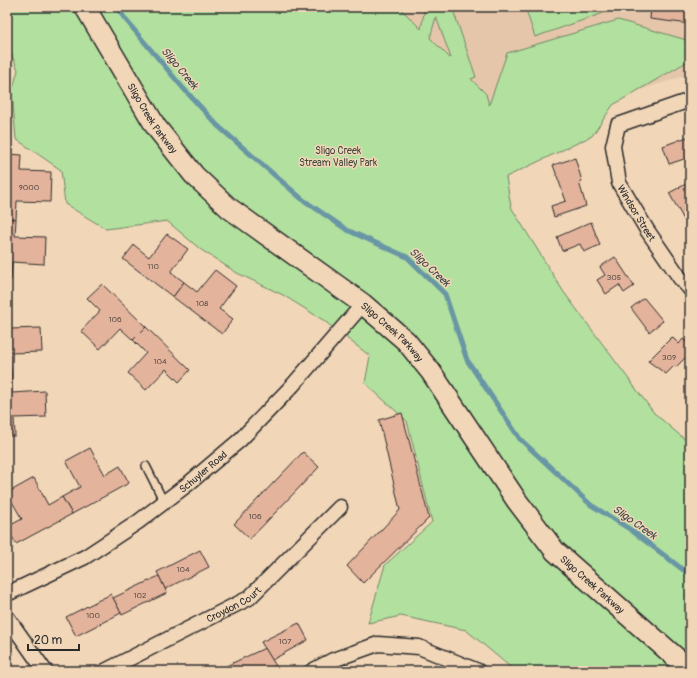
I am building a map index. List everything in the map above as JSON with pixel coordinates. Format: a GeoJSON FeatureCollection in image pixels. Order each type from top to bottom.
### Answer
{"type":"FeatureCollection","features":[{"type":"Feature","properties":{"kind":"street","name":"Sligo Creek Parkway"},"geometry":{"type":"LineString","coordinates":[[85,7],[156,127],[194,175],[229,208],[363,304],[406,341],[432,372],[517,501],[555,551],[690,670]]}},
{"type":"Feature","properties":{"kind":"street","name":"Windsor Street"},"geometry":{"type":"LineString","coordinates":[[690,100],[618,125],[613,146],[619,183],[647,230],[680,278],[690,289]]}},
{"type":"Feature","properties":{"kind":"street","name":"Schuyler Road"},"geometry":{"type":"LineString","coordinates":[[7,594],[84,557],[138,522],[164,502],[240,440],[293,385],[363,304]]}},
{"type":"Feature","properties":{"kind":"street","name":"Croydon Court"},"geometry":{"type":"LineString","coordinates":[[105,671],[249,598],[340,507]]}},
{"type":"Feature","properties":{"kind":"street"},"geometry":{"type":"LineString","coordinates":[[9,623],[45,671]]}},
{"type":"Feature","properties":{"kind":"street"},"geometry":{"type":"LineString","coordinates":[[312,671],[333,660],[378,644],[419,647],[478,671]]}},
{"type":"Feature","properties":{"kind":"lane"},"geometry":{"type":"LineString","coordinates":[[146,466],[164,502]]}},
{"type":"Feature","properties":{"kind":"shaded area"},"geometry":{"type":"Polygon","coordinates":[[[399,7],[690,7],[690,74],[496,136],[486,94],[399,7]]]}},
{"type":"Feature","properties":{"kind":"green space","name":"Sligo Creek Stream Valley Park"},"geometry":{"type":"Polygon","coordinates":[[[7,7],[399,7],[421,29],[425,7],[452,7],[476,77],[471,79],[486,94],[489,105],[507,53],[618,20],[690,41],[690,60],[613,105],[592,136],[506,177],[511,207],[563,291],[654,413],[690,444],[690,671],[515,671],[466,630],[401,616],[368,623],[385,565],[432,522],[407,421],[365,383],[370,356],[323,320],[283,295],[237,273],[200,249],[167,221],[106,229],[65,204],[61,170],[16,139],[12,92],[18,70],[7,43],[7,7]],[[436,17],[430,38],[451,58],[436,17]]]}},
{"type":"Feature","properties":{"kind":"green space"},"geometry":{"type":"Polygon","coordinates":[[[525,7],[611,7],[612,10],[535,37],[525,7]]]}},
{"type":"Feature","properties":{"kind":"building"},"geometry":{"type":"Polygon","coordinates":[[[651,7],[690,7],[690,24],[650,19],[651,7]]]}},
{"type":"Feature","properties":{"kind":"building"},"geometry":{"type":"Polygon","coordinates":[[[690,136],[690,157],[669,164],[663,146],[690,136]]]}},
{"type":"Feature","properties":{"kind":"building"},"geometry":{"type":"Polygon","coordinates":[[[7,154],[22,155],[21,171],[51,172],[50,202],[17,201],[16,219],[7,218],[7,154]]]}},
{"type":"Feature","properties":{"kind":"building"},"geometry":{"type":"Polygon","coordinates":[[[575,158],[582,181],[579,182],[586,206],[554,217],[551,206],[566,201],[553,165],[575,158]]]}},
{"type":"Feature","properties":{"kind":"building"},"geometry":{"type":"Polygon","coordinates":[[[690,182],[690,224],[687,225],[669,193],[690,182]]]}},
{"type":"Feature","properties":{"kind":"building"},"geometry":{"type":"Polygon","coordinates":[[[7,218],[16,219],[15,236],[45,237],[44,264],[12,262],[11,280],[7,280],[7,218]]]}},
{"type":"Feature","properties":{"kind":"building"},"geometry":{"type":"Polygon","coordinates":[[[591,222],[600,245],[584,252],[580,244],[562,251],[557,237],[591,222]]]}},
{"type":"Feature","properties":{"kind":"building"},"geometry":{"type":"Polygon","coordinates":[[[167,234],[188,249],[171,272],[184,282],[173,297],[123,259],[134,245],[149,257],[167,234]]]}},
{"type":"Feature","properties":{"kind":"building"},"geometry":{"type":"Polygon","coordinates":[[[615,257],[634,286],[624,293],[619,285],[606,294],[597,280],[605,275],[600,267],[615,257]]]}},
{"type":"Feature","properties":{"kind":"building"},"geometry":{"type":"Polygon","coordinates":[[[215,270],[236,286],[219,309],[233,319],[222,334],[173,297],[184,282],[197,292],[215,270]]]}},
{"type":"Feature","properties":{"kind":"building"},"geometry":{"type":"Polygon","coordinates":[[[102,284],[146,327],[133,340],[120,328],[100,349],[81,331],[100,311],[87,298],[102,284]]]}},
{"type":"Feature","properties":{"kind":"building"},"geometry":{"type":"Polygon","coordinates":[[[644,298],[663,321],[649,332],[631,308],[644,298]]]}},
{"type":"Feature","properties":{"kind":"building"},"geometry":{"type":"Polygon","coordinates":[[[7,311],[10,311],[10,329],[41,328],[42,352],[10,353],[11,372],[7,372],[7,311]]]}},
{"type":"Feature","properties":{"kind":"building"},"geometry":{"type":"Polygon","coordinates":[[[146,327],[190,370],[179,382],[166,369],[146,390],[128,373],[146,353],[133,340],[146,327]]]}},
{"type":"Feature","properties":{"kind":"building"},"geometry":{"type":"Polygon","coordinates":[[[672,337],[679,344],[683,339],[690,345],[690,353],[676,367],[674,366],[666,374],[648,361],[672,337]]]}},
{"type":"Feature","properties":{"kind":"building"},"geometry":{"type":"Polygon","coordinates":[[[7,372],[11,372],[12,393],[45,391],[46,417],[14,418],[15,436],[7,436],[7,372]]]}},
{"type":"Feature","properties":{"kind":"building"},"geometry":{"type":"Polygon","coordinates":[[[402,413],[429,518],[363,583],[347,566],[400,510],[379,420],[402,413]]]}},
{"type":"Feature","properties":{"kind":"building"},"geometry":{"type":"Polygon","coordinates":[[[90,448],[105,475],[120,466],[129,483],[72,514],[62,497],[80,487],[66,461],[90,448]]]}},
{"type":"Feature","properties":{"kind":"building"},"geometry":{"type":"Polygon","coordinates":[[[303,452],[319,467],[250,539],[234,524],[303,452]]]}},
{"type":"Feature","properties":{"kind":"building"},"geometry":{"type":"Polygon","coordinates":[[[34,478],[48,505],[62,497],[72,514],[16,544],[7,527],[22,519],[7,493],[34,478]]]}},
{"type":"Feature","properties":{"kind":"building"},"geometry":{"type":"Polygon","coordinates":[[[200,550],[209,567],[165,589],[157,572],[200,550]]]}},
{"type":"Feature","properties":{"kind":"building"},"geometry":{"type":"Polygon","coordinates":[[[159,576],[167,593],[122,615],[113,598],[159,576]]]}},
{"type":"Feature","properties":{"kind":"building"},"geometry":{"type":"Polygon","coordinates":[[[111,594],[121,613],[76,636],[66,617],[111,594]]]}},
{"type":"Feature","properties":{"kind":"building"},"geometry":{"type":"Polygon","coordinates":[[[299,623],[308,640],[272,660],[261,642],[299,623]]]}},
{"type":"Feature","properties":{"kind":"building"},"geometry":{"type":"Polygon","coordinates":[[[265,648],[276,666],[265,671],[226,671],[224,667],[265,648]]]}},
{"type":"Feature","properties":{"kind":"waterway","name":"Sligo Creek"},"geometry":{"type":"LineString","coordinates":[[117,7],[125,19],[183,88],[218,126],[302,199],[347,230],[407,257],[445,294],[467,360],[520,439],[591,505],[631,530],[690,575]]}}]}
